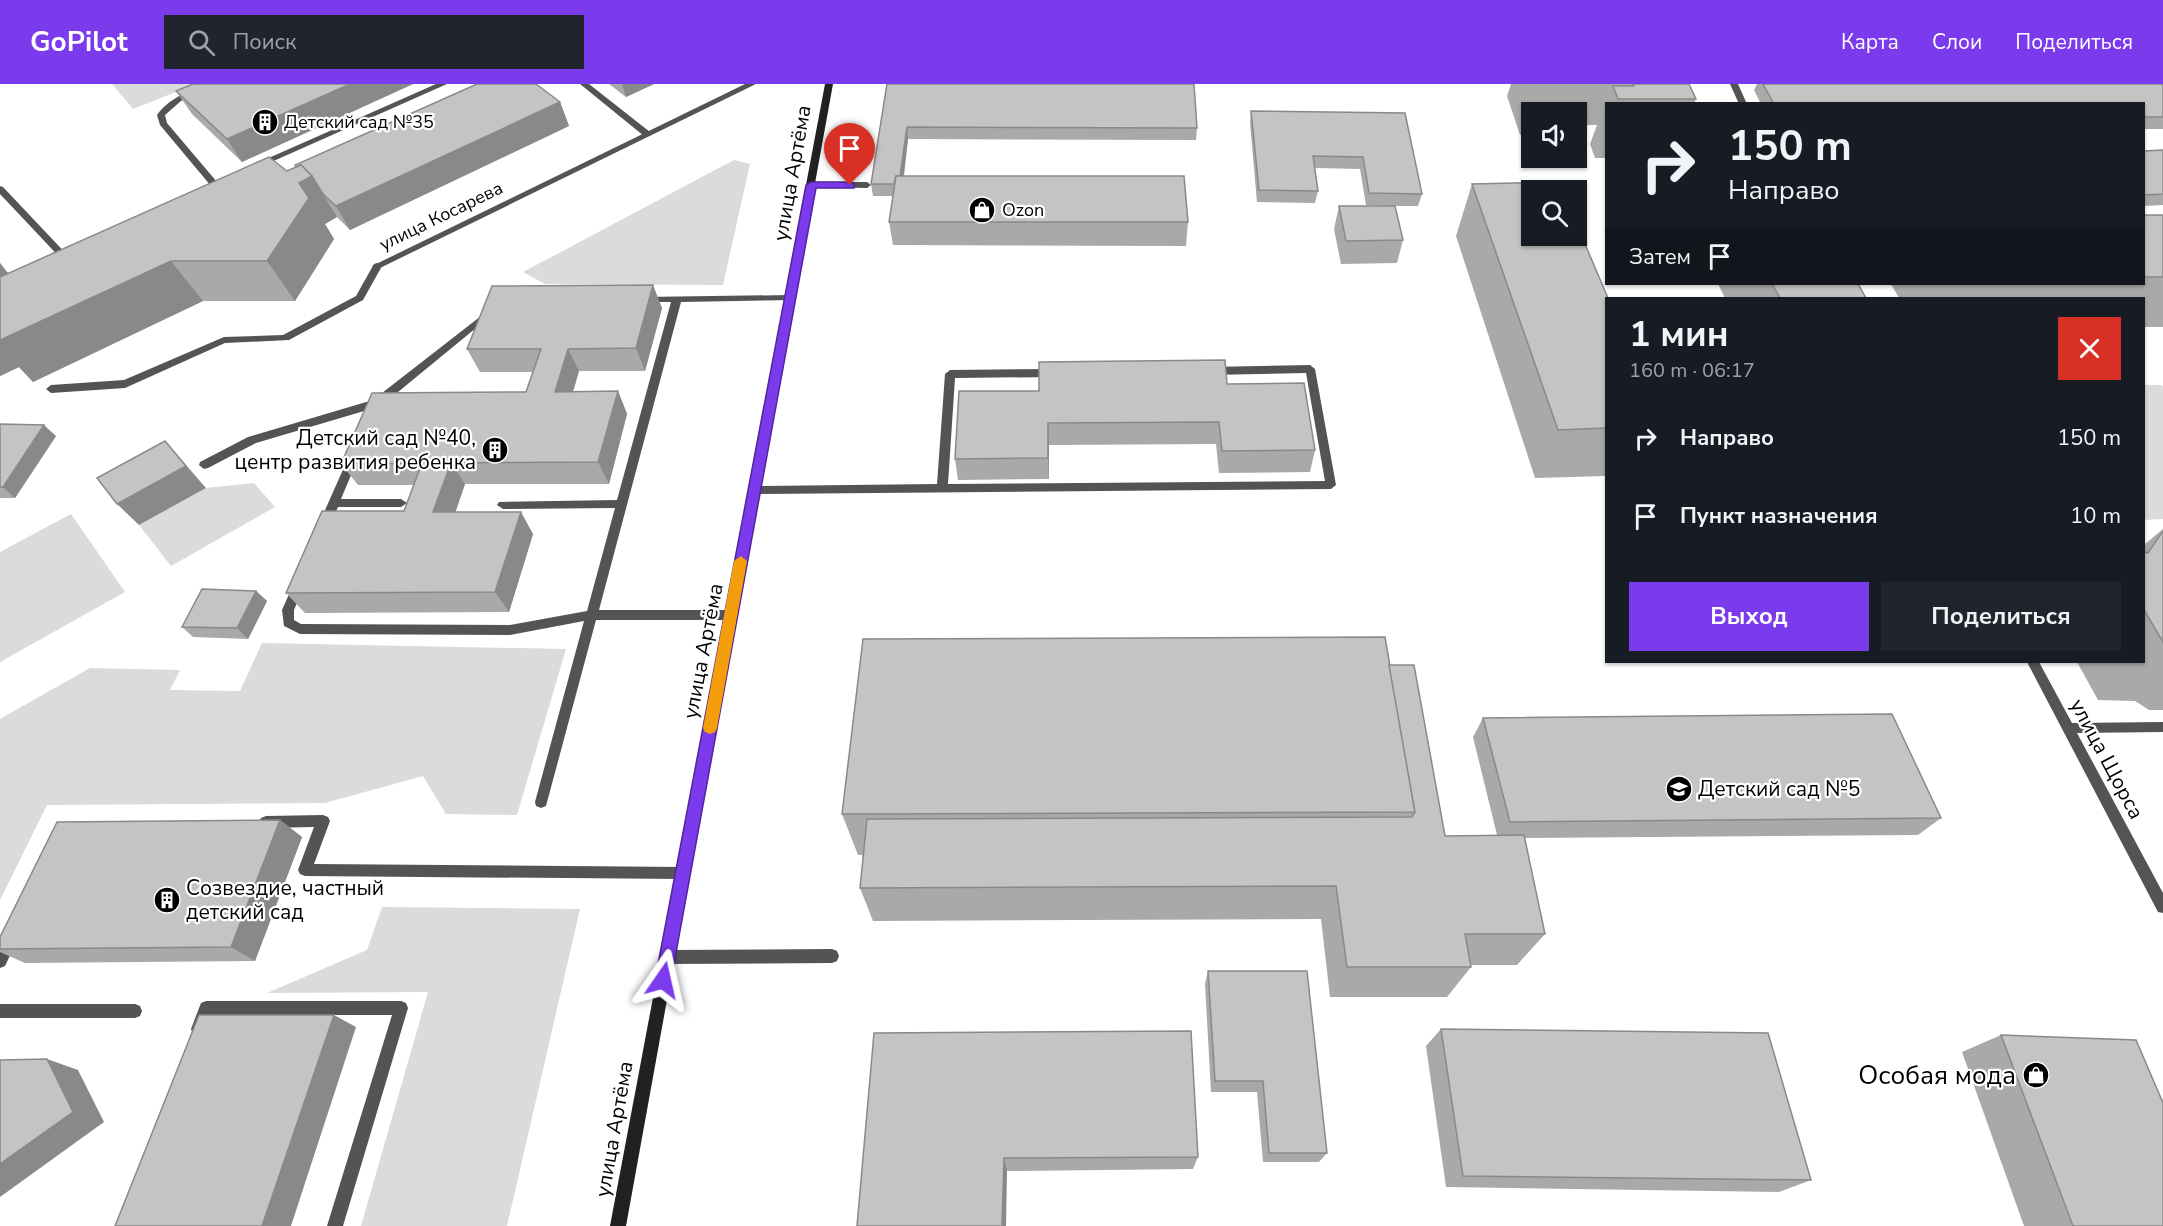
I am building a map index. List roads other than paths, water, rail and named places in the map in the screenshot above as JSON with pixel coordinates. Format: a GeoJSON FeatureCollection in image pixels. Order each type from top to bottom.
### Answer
{"type":"FeatureCollection","features":[{"type":"Feature","properties":{"kind":"main road","name":"улица Артёма"},"geometry":{"type":"LineString","coordinates":[[618,1226],[829,84]]}},
{"type":"Feature","properties":{"kind":"street"},"geometry":{"type":"LineString","coordinates":[[214,184],[163,123],[161,115],[166,107],[175,101],[215,84]]}},
{"type":"Feature","properties":{"kind":"street"},"geometry":{"type":"LineString","coordinates":[[247,170],[443,84]]}},
{"type":"Feature","properties":{"kind":"street"},"geometry":{"type":"LineString","coordinates":[[584,84],[647,134]]}},
{"type":"Feature","properties":{"kind":"street","name":"улица Косарева"},"geometry":{"type":"LineString","coordinates":[[51,389],[125,384],[224,340],[285,338],[360,298],[377,266],[752,84]]}},
{"type":"Feature","properties":{"kind":"street"},"geometry":{"type":"LineString","coordinates":[[1734,84],[1742,102]]}},
{"type":"Feature","properties":{"kind":"street"},"geometry":{"type":"LineString","coordinates":[[204,188],[225,179]]}},
{"type":"Feature","properties":{"kind":"street"},"geometry":{"type":"LineString","coordinates":[[811,185],[867,185]]}},
{"type":"Feature","properties":{"kind":"street"},"geometry":{"type":"LineString","coordinates":[[0,189],[79,272]]}},
{"type":"Feature","properties":{"kind":"street"},"geometry":{"type":"LineString","coordinates":[[632,300],[789,298]]}},
{"type":"Feature","properties":{"kind":"street"},"geometry":{"type":"LineString","coordinates":[[542,802],[677,299]]}},
{"type":"Feature","properties":{"kind":"street"},"geometry":{"type":"LineString","coordinates":[[204,465],[252,440],[377,403],[498,306]]}},
{"type":"Feature","properties":{"kind":"street"},"geometry":{"type":"LineString","coordinates":[[754,490],[1331,485],[1310,369],[1194,371]]}},
{"type":"Feature","properties":{"kind":"street"},"geometry":{"type":"LineString","coordinates":[[942,489],[950,374],[1066,372]]}},
{"type":"Feature","properties":{"kind":"street"},"geometry":{"type":"LineString","coordinates":[[368,423],[377,403]]}},
{"type":"Feature","properties":{"kind":"street"},"geometry":{"type":"LineString","coordinates":[[320,535],[359,443]]}},
{"type":"Feature","properties":{"kind":"street"},"geometry":{"type":"LineString","coordinates":[[333,503],[401,503]]}},
{"type":"Feature","properties":{"kind":"street"},"geometry":{"type":"LineString","coordinates":[[503,505],[622,504]]}},
{"type":"Feature","properties":{"kind":"street"},"geometry":{"type":"LineString","coordinates":[[301,578],[288,610],[288,623],[300,628],[510,630],[593,615],[731,615]]}},
{"type":"Feature","properties":{"kind":"street","name":"улица Щорса"},"geometry":{"type":"LineString","coordinates":[[2034,663],[2163,907]]}},
{"type":"Feature","properties":{"kind":"street"},"geometry":{"type":"LineString","coordinates":[[2068,728],[2163,727]]}},
{"type":"Feature","properties":{"kind":"street"},"geometry":{"type":"LineString","coordinates":[[253,822],[322,821],[305,870],[683,873]]}},
{"type":"Feature","properties":{"kind":"street"},"geometry":{"type":"LineString","coordinates":[[0,961],[16,929]]}},
{"type":"Feature","properties":{"kind":"street"},"geometry":{"type":"LineString","coordinates":[[667,957],[832,956]]}},
{"type":"Feature","properties":{"kind":"street"},"geometry":{"type":"LineString","coordinates":[[193,1041],[206,1008],[401,1008],[335,1226]]}},
{"type":"Feature","properties":{"kind":"street"},"geometry":{"type":"LineString","coordinates":[[0,1011],[135,1011]]}},
{"type":"Feature","properties":{"kind":"place","name":"Детский сад №35"},"geometry":{"type":"Point","coordinates":[265,122]}},
{"type":"Feature","properties":{"kind":"place","name":"Ozon"},"geometry":{"type":"Point","coordinates":[982,210]}},
{"type":"Feature","properties":{"kind":"place","name":"Детский сад №40, центр развития ребенка"},"geometry":{"type":"Point","coordinates":[495,450]}},
{"type":"Feature","properties":{"kind":"place","name":"Детский сад №5"},"geometry":{"type":"Point","coordinates":[1679,789]}},
{"type":"Feature","properties":{"kind":"place","name":"Созвездие, частный детский сад"},"geometry":{"type":"Point","coordinates":[167,900]}},
{"type":"Feature","properties":{"kind":"place","name":"Особая мода"},"geometry":{"type":"Point","coordinates":[2036,1075]}}]}
